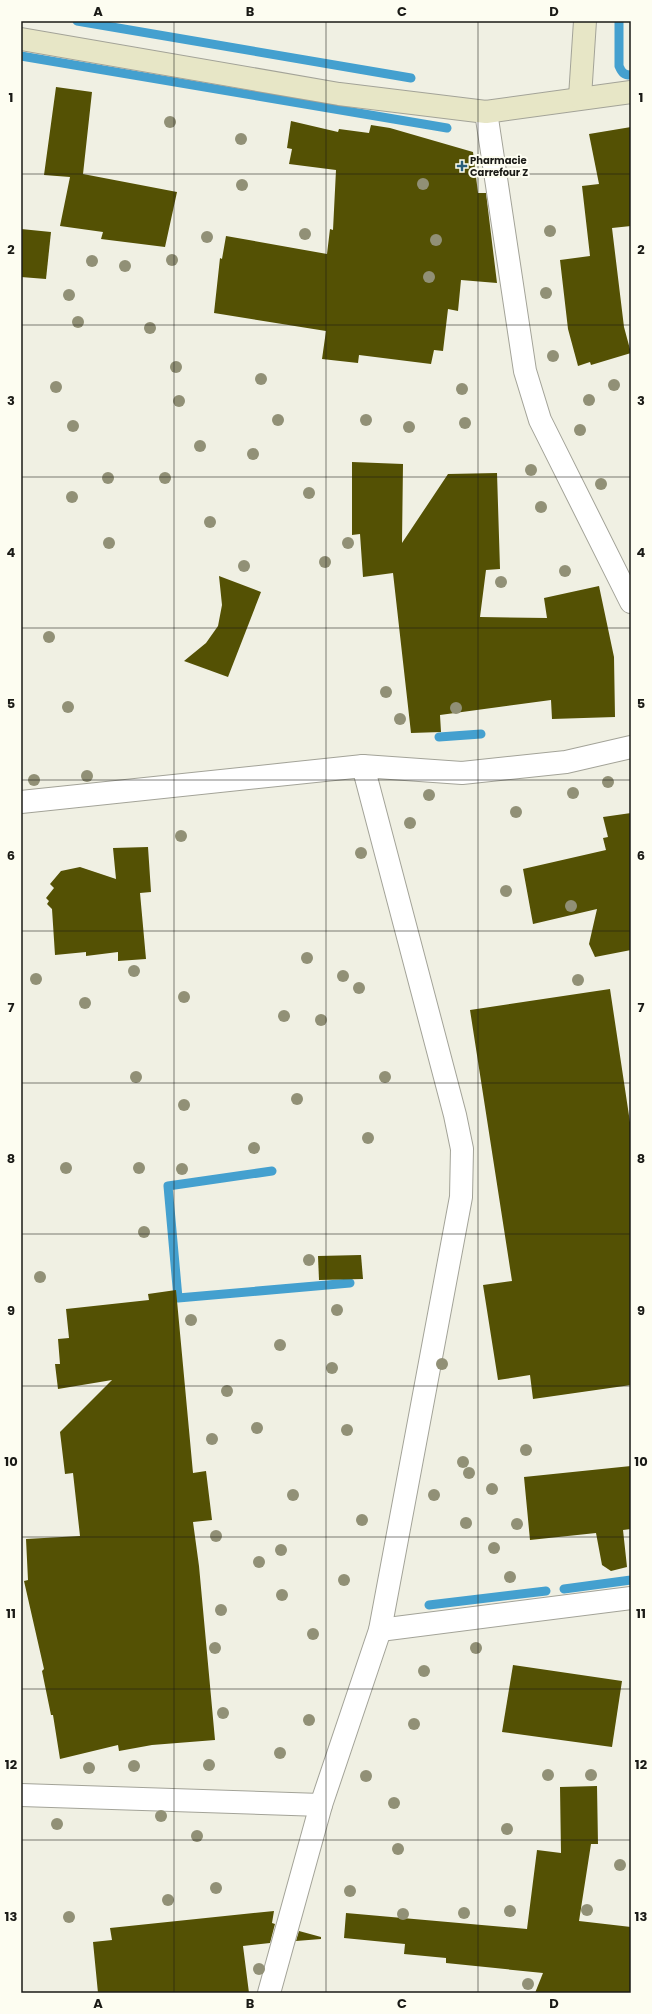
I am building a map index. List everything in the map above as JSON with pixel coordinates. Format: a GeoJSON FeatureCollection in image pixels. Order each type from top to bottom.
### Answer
{"type":"FeatureCollection","features":[{"type":"Feature","properties":{"kind":"main road"},"geometry":{"type":"LineString","coordinates":[[580,98],[585,21]]}},
{"type":"Feature","properties":{"kind":"main road"},"geometry":{"type":"LineString","coordinates":[[21,39],[339,94],[486,112],[631,92]]}},
{"type":"Feature","properties":{"kind":"street"},"geometry":{"type":"LineString","coordinates":[[486,112],[525,371],[540,420],[631,602]]}},
{"type":"Feature","properties":{"kind":"street"},"geometry":{"type":"LineString","coordinates":[[21,802],[363,766],[462,773],[566,762],[631,747]]}},
{"type":"Feature","properties":{"kind":"street"},"geometry":{"type":"LineString","coordinates":[[269,1993],[320,1804],[380,1630],[462,1196],[462,1149],[455,1115],[363,766]]}},
{"type":"Feature","properties":{"kind":"street"},"geometry":{"type":"LineString","coordinates":[[380,1630],[631,1598]]}},
{"type":"Feature","properties":{"kind":"street"},"geometry":{"type":"LineString","coordinates":[[21,1796],[320,1804]]}},
{"type":"Feature","properties":{"kind":"building"},"geometry":{"type":"Polygon","coordinates":[[[56,87],[92,92],[83,174],[177,192],[165,247],[101,239],[103,232],[60,226],[70,177],[44,175],[56,87]]]}},
{"type":"Feature","properties":{"kind":"building"},"geometry":{"type":"Polygon","coordinates":[[[291,121],[338,132],[339,129],[369,133],[371,125],[390,128],[473,152],[478,193],[486,193],[497,283],[461,280],[458,311],[448,309],[443,351],[434,350],[431,364],[359,355],[358,363],[322,359],[326,331],[214,313],[220,258],[222,259],[226,236],[327,254],[330,229],[333,230],[336,170],[289,164],[292,149],[287,148],[291,121]]]}},
{"type":"Feature","properties":{"kind":"building"},"geometry":{"type":"Polygon","coordinates":[[[631,127],[631,226],[612,228],[624,327],[631,353],[591,365],[590,362],[578,366],[568,329],[560,260],[590,256],[582,186],[599,184],[589,134],[631,127]]]}},
{"type":"Feature","properties":{"kind":"building"},"geometry":{"type":"Polygon","coordinates":[[[21,229],[51,232],[46,279],[21,277],[21,229]]]}},
{"type":"Feature","properties":{"kind":"building"},"geometry":{"type":"Polygon","coordinates":[[[352,462],[403,464],[402,543],[448,474],[497,473],[500,569],[486,570],[480,617],[547,618],[544,598],[599,586],[614,657],[615,717],[552,719],[551,700],[440,715],[441,732],[411,733],[393,573],[363,577],[360,534],[352,535],[352,462]]]}},
{"type":"Feature","properties":{"kind":"building"},"geometry":{"type":"Polygon","coordinates":[[[219,576],[261,592],[228,677],[184,661],[206,643],[218,626],[222,605],[219,576]]]}},
{"type":"Feature","properties":{"kind":"building"},"geometry":{"type":"Polygon","coordinates":[[[631,813],[631,950],[595,957],[589,944],[597,909],[533,924],[523,869],[606,850],[603,838],[608,837],[603,817],[631,813]]]}},
{"type":"Feature","properties":{"kind":"building"},"geometry":{"type":"Polygon","coordinates":[[[148,847],[151,892],[140,893],[146,959],[118,961],[118,952],[86,956],[86,952],[55,955],[52,909],[47,904],[49,901],[46,898],[54,888],[50,884],[61,871],[80,867],[116,879],[113,848],[148,847]]]}},
{"type":"Feature","properties":{"kind":"building"},"geometry":{"type":"Polygon","coordinates":[[[610,989],[631,1129],[631,1385],[533,1399],[530,1375],[498,1380],[483,1285],[512,1281],[470,1010],[610,989]]]}},
{"type":"Feature","properties":{"kind":"building"},"geometry":{"type":"Polygon","coordinates":[[[361,1255],[363,1279],[319,1280],[318,1256],[361,1255]]]}},
{"type":"Feature","properties":{"kind":"building"},"geometry":{"type":"Polygon","coordinates":[[[176,1290],[193,1473],[206,1471],[212,1520],[193,1522],[199,1566],[215,1740],[152,1745],[119,1751],[118,1745],[60,1759],[53,1715],[51,1715],[42,1671],[44,1669],[24,1581],[28,1580],[26,1539],[80,1536],[73,1473],[65,1474],[60,1432],[112,1380],[58,1389],[55,1364],[60,1364],[58,1339],[69,1338],[66,1309],[149,1300],[148,1294],[176,1290]]]}},
{"type":"Feature","properties":{"kind":"building"},"geometry":{"type":"Polygon","coordinates":[[[631,1466],[631,1529],[623,1530],[627,1567],[611,1571],[602,1565],[596,1533],[530,1540],[524,1477],[631,1466]]]}},
{"type":"Feature","properties":{"kind":"building"},"geometry":{"type":"Polygon","coordinates":[[[513,1665],[622,1681],[612,1747],[502,1732],[513,1665]]]}},
{"type":"Feature","properties":{"kind":"building"},"geometry":{"type":"Polygon","coordinates":[[[597,1786],[598,1844],[591,1844],[579,1921],[631,1927],[631,1993],[535,1993],[543,1973],[446,1963],[446,1958],[404,1954],[405,1944],[344,1938],[346,1913],[527,1929],[537,1850],[561,1853],[560,1787],[597,1786]]]}},
{"type":"Feature","properties":{"kind":"building"},"geometry":{"type":"Polygon","coordinates":[[[274,1911],[272,1923],[275,1924],[270,1943],[243,1946],[249,1993],[98,1993],[93,1942],[112,1940],[110,1928],[274,1911]]]}},
{"type":"Feature","properties":{"kind":"building"},"geometry":{"type":"Polygon","coordinates":[[[299,1931],[321,1937],[321,1939],[296,1941],[299,1931]]]}},
{"type":"Feature","properties":{"kind":"waterway"},"geometry":{"type":"LineString","coordinates":[[77,21],[411,78]]}},
{"type":"Feature","properties":{"kind":"waterway"},"geometry":{"type":"LineString","coordinates":[[619,21],[619,66],[624,73],[631,75]]}},
{"type":"Feature","properties":{"kind":"waterway"},"geometry":{"type":"LineString","coordinates":[[21,56],[447,128]]}},
{"type":"Feature","properties":{"kind":"waterway"},"geometry":{"type":"LineString","coordinates":[[439,737],[481,734]]}},
{"type":"Feature","properties":{"kind":"waterway"},"geometry":{"type":"LineString","coordinates":[[272,1171],[168,1186],[178,1298],[350,1283]]}},
{"type":"Feature","properties":{"kind":"waterway"},"geometry":{"type":"LineString","coordinates":[[564,1589],[631,1580]]}},
{"type":"Feature","properties":{"kind":"waterway"},"geometry":{"type":"LineString","coordinates":[[429,1605],[546,1591]]}},
{"type":"Feature","properties":{"kind":"place","name":"Pharmacie Carrefour Z"},"geometry":{"type":"Point","coordinates":[462,166]}}]}
